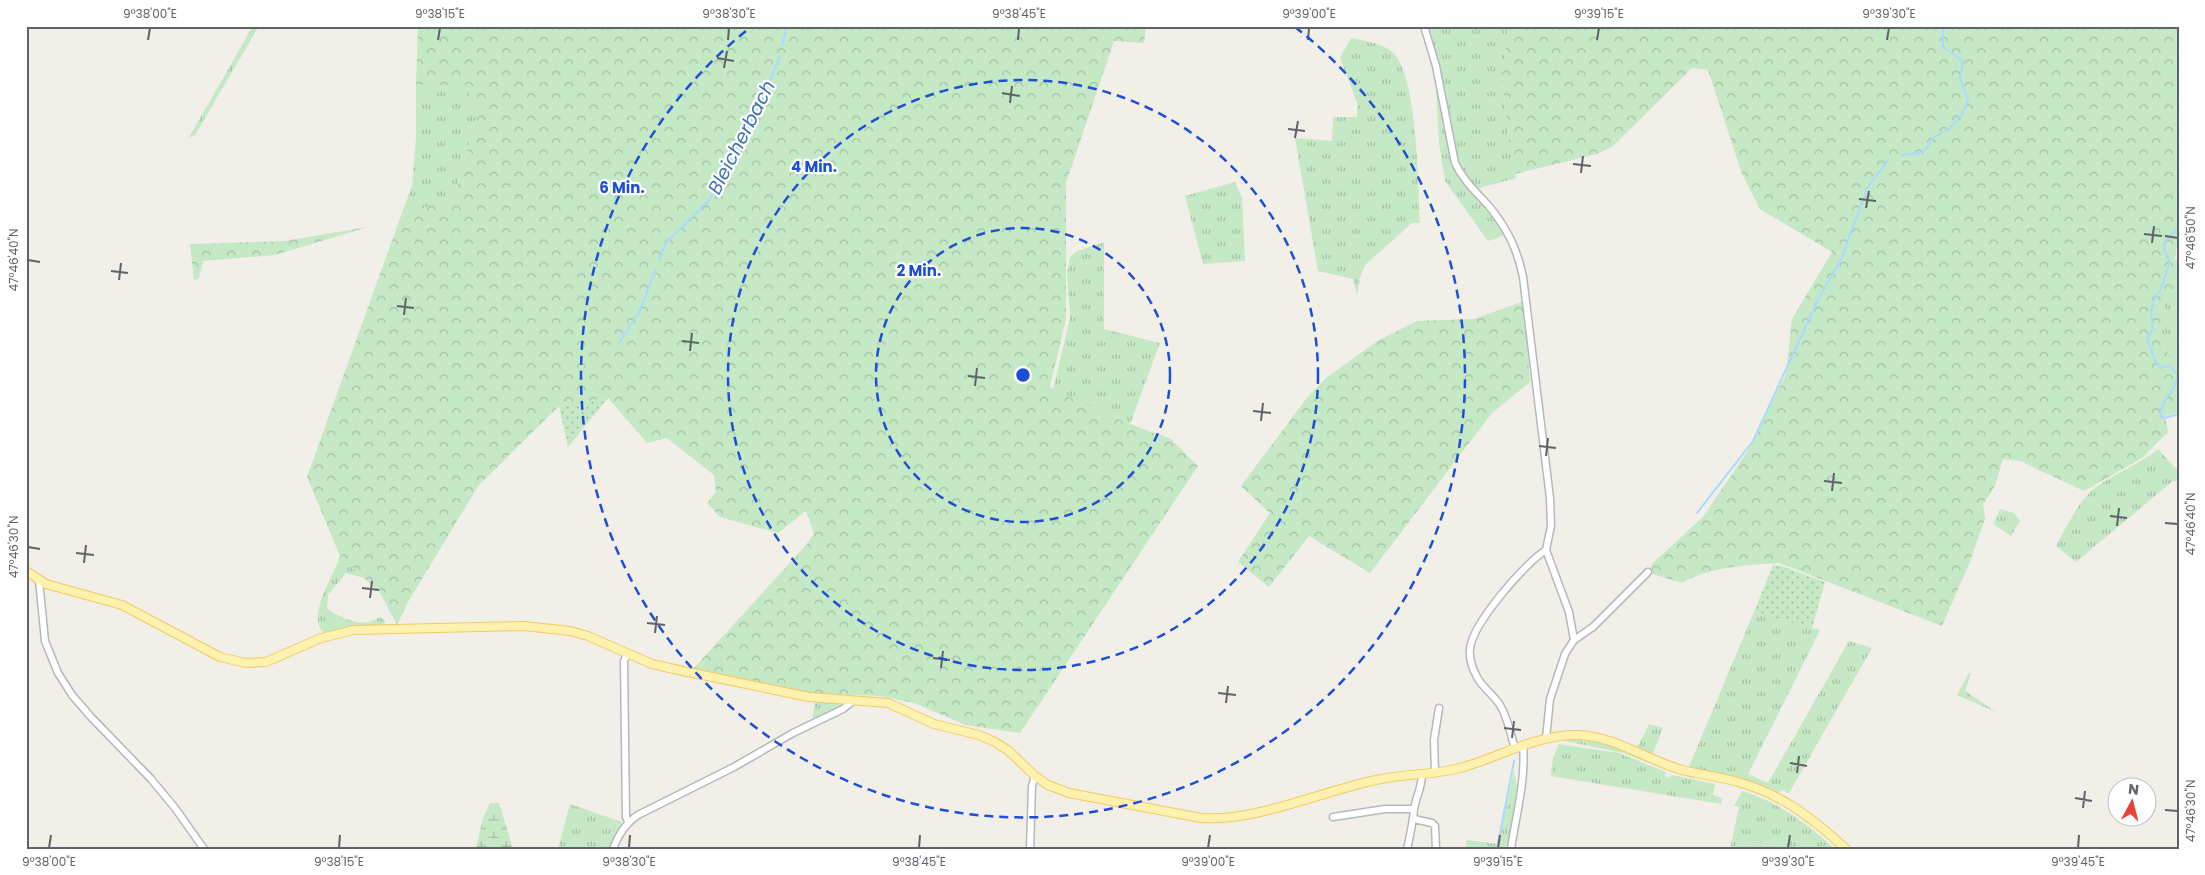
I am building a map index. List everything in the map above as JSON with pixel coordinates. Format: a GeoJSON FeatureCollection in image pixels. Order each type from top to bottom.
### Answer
{"type":"FeatureCollection","features":[{"type":"Feature","properties":{"kind":"main road"},"geometry":{"type":"LineString","coordinates":[[26,571],[38,580],[122,605],[220,657],[246,663],[266,662],[321,638],[354,630],[420,630],[508,626],[549,628],[588,636],[627,655],[652,664],[790,694],[888,703],[934,724],[979,735],[1009,751],[1035,776],[1048,785],[1069,793],[1200,818],[1231,818],[1253,814],[1329,791],[1380,779],[1455,769],[1546,738],[1562,735],[1597,738],[1635,751],[1675,768],[1742,783],[1780,798],[1813,820],[1846,849]]}},
{"type":"Feature","properties":{"kind":"street"},"geometry":{"type":"LineString","coordinates":[[1424,26],[1436,66],[1455,163],[1460,174],[1503,224],[1511,236],[1519,258],[1550,498],[1551,526],[1546,550],[1569,612],[1574,640]]}},
{"type":"Feature","properties":{"kind":"street"},"geometry":{"type":"LineString","coordinates":[[1511,849],[1524,761],[1506,715],[1475,674],[1470,649],[1472,640],[1496,603],[1529,564],[1546,550]]}},
{"type":"Feature","properties":{"kind":"street"},"geometry":{"type":"LineString","coordinates":[[1546,738],[1550,699],[1565,654],[1574,640],[1593,627],[1648,572]]}},
{"type":"Feature","properties":{"kind":"street"},"geometry":{"type":"LineString","coordinates":[[38,580],[45,641],[58,673],[72,695],[91,717],[151,779],[175,808],[204,849]]}},
{"type":"Feature","properties":{"kind":"street"},"geometry":{"type":"LineString","coordinates":[[627,655],[624,661],[624,710],[626,817],[628,822]]}},
{"type":"Feature","properties":{"kind":"street"},"geometry":{"type":"LineString","coordinates":[[613,849],[619,834],[628,822],[638,815],[734,767],[793,733],[843,709],[854,701]]}},
{"type":"Feature","properties":{"kind":"street"},"geometry":{"type":"LineString","coordinates":[[1435,772],[1434,740],[1439,708]]}},
{"type":"Feature","properties":{"kind":"street"},"geometry":{"type":"LineString","coordinates":[[1407,849],[1422,774]]}},
{"type":"Feature","properties":{"kind":"street"},"geometry":{"type":"LineString","coordinates":[[1030,849],[1032,786],[1035,776]]}},
{"type":"Feature","properties":{"kind":"street"},"geometry":{"type":"LineString","coordinates":[[1333,816],[1385,809],[1414,808]]}},
{"type":"Feature","properties":{"kind":"street"},"geometry":{"type":"LineString","coordinates":[[1414,820],[1432,823],[1435,826],[1436,849]]}},
{"type":"Feature","properties":{"kind":"green space"},"geometry":{"type":"Polygon","coordinates":[[[253,26],[259,26],[195,135],[188,139],[253,26]]]}},
{"type":"Feature","properties":{"kind":"green space"},"geometry":{"type":"Polygon","coordinates":[[[418,26],[1146,26],[1144,43],[1114,41],[1066,183],[1066,319],[1050,386],[1053,390],[1130,424],[1171,439],[1198,466],[1020,733],[966,725],[914,703],[881,696],[805,693],[694,668],[807,544],[814,533],[806,511],[778,533],[720,517],[707,503],[716,492],[714,475],[667,438],[647,443],[608,398],[559,406],[478,486],[408,602],[397,625],[380,593],[340,556],[307,477],[399,221],[404,215],[454,197],[477,116],[465,85],[416,85],[418,26]]]}},
{"type":"Feature","properties":{"kind":"green space"},"geometry":{"type":"Polygon","coordinates":[[[1426,26],[1509,26],[1502,73],[1508,137],[1516,178],[1476,189],[1467,179],[1457,156],[1426,26]]]}},
{"type":"Feature","properties":{"kind":"green space"},"geometry":{"type":"Polygon","coordinates":[[[1509,26],[2179,26],[2179,231],[2175,259],[2179,262],[2179,288],[2167,293],[2158,337],[2179,372],[2179,412],[2165,416],[2168,432],[2142,458],[2084,491],[2020,461],[2003,459],[1995,486],[1983,504],[1985,519],[1969,564],[1942,626],[1779,563],[1716,570],[1703,573],[1682,583],[1648,572],[1653,563],[1703,517],[1747,452],[1786,374],[1792,319],[1832,252],[1760,209],[1742,174],[1708,70],[1692,68],[1613,146],[1597,154],[1515,174],[1508,137],[1502,73],[1509,26]]]}},
{"type":"Feature","properties":{"kind":"green space"},"geometry":{"type":"Polygon","coordinates":[[[1351,38],[1382,46],[1391,51],[1400,63],[1407,81],[1415,131],[1420,223],[1412,223],[1365,265],[1360,277],[1357,295],[1353,279],[1318,271],[1295,138],[1332,141],[1333,117],[1357,117],[1357,103],[1340,58],[1351,38]]]}},
{"type":"Feature","properties":{"kind":"green space"},"geometry":{"type":"Polygon","coordinates":[[[1435,70],[1450,153],[1456,171],[1489,208],[1508,234],[1488,241],[1445,181],[1439,143],[1435,70]]]}},
{"type":"Feature","properties":{"kind":"green space"},"geometry":{"type":"Polygon","coordinates":[[[465,84],[477,116],[454,197],[404,215],[399,221],[412,186],[416,138],[416,85],[465,84]]]}},
{"type":"Feature","properties":{"kind":"green space"},"geometry":{"type":"Polygon","coordinates":[[[1235,182],[1242,198],[1245,261],[1203,264],[1185,196],[1235,182]]]}},
{"type":"Feature","properties":{"kind":"green space"},"geometry":{"type":"Polygon","coordinates":[[[368,227],[275,255],[203,261],[199,278],[194,281],[190,244],[284,241],[368,227]]]}},
{"type":"Feature","properties":{"kind":"green space"},"geometry":{"type":"Polygon","coordinates":[[[1104,242],[1104,329],[1160,343],[1130,424],[1053,390],[1070,318],[1067,273],[1070,257],[1075,252],[1104,242]]]}},
{"type":"Feature","properties":{"kind":"green space"},"geometry":{"type":"Polygon","coordinates":[[[2179,288],[2179,372],[2158,337],[2167,293],[2179,288]]]}},
{"type":"Feature","properties":{"kind":"green space"},"geometry":{"type":"Polygon","coordinates":[[[1524,301],[1530,382],[1492,413],[1370,573],[1309,536],[1269,587],[1238,562],[1270,513],[1241,486],[1306,399],[1326,378],[1379,340],[1417,321],[1474,319],[1524,301]]]}},
{"type":"Feature","properties":{"kind":"green space"},"geometry":{"type":"Polygon","coordinates":[[[608,398],[568,447],[559,406],[608,398]]]}},
{"type":"Feature","properties":{"kind":"green space"},"geometry":{"type":"Polygon","coordinates":[[[2158,449],[2179,472],[2179,481],[2173,481],[2076,562],[2056,546],[2083,500],[2095,488],[2158,449]]]}},
{"type":"Feature","properties":{"kind":"green space"},"geometry":{"type":"Polygon","coordinates":[[[2000,509],[2014,513],[2020,521],[2011,536],[1993,524],[2000,509]]]}},
{"type":"Feature","properties":{"kind":"green space"},"geometry":{"type":"Polygon","coordinates":[[[340,556],[364,578],[346,573],[328,595],[327,609],[347,619],[360,622],[373,621],[380,617],[385,621],[384,624],[349,627],[325,633],[319,627],[319,607],[340,556]]]}},
{"type":"Feature","properties":{"kind":"green space"},"geometry":{"type":"Polygon","coordinates":[[[1773,565],[1781,566],[1825,582],[1812,628],[1754,612],[1773,565]]]}},
{"type":"Feature","properties":{"kind":"green space"},"geometry":{"type":"Polygon","coordinates":[[[1754,612],[1820,630],[1748,774],[1768,783],[1849,641],[1872,648],[1789,793],[1781,790],[1778,794],[1754,784],[1688,769],[1754,612]]]}},
{"type":"Feature","properties":{"kind":"green space"},"geometry":{"type":"Polygon","coordinates":[[[1969,673],[1971,674],[1965,691],[1996,712],[1957,695],[1969,673]]]}},
{"type":"Feature","properties":{"kind":"green space"},"geometry":{"type":"Polygon","coordinates":[[[815,701],[839,703],[841,706],[812,721],[815,701]]]}},
{"type":"Feature","properties":{"kind":"green space"},"geometry":{"type":"Polygon","coordinates":[[[1649,724],[1663,728],[1652,756],[1637,748],[1649,724]]]}},
{"type":"Feature","properties":{"kind":"green space"},"geometry":{"type":"Polygon","coordinates":[[[1566,738],[1584,739],[1615,747],[1667,770],[1624,753],[1560,740],[1566,738]]]}},
{"type":"Feature","properties":{"kind":"green space"},"geometry":{"type":"Polygon","coordinates":[[[1559,744],[1619,753],[1666,772],[1665,776],[1669,778],[1672,775],[1715,784],[1713,795],[1722,798],[1721,804],[1551,776],[1553,758],[1559,744]]]}},
{"type":"Feature","properties":{"kind":"green space"},"geometry":{"type":"Polygon","coordinates":[[[1514,770],[1517,788],[1508,849],[1465,849],[1467,840],[1498,844],[1514,770]]]}},
{"type":"Feature","properties":{"kind":"green space"},"geometry":{"type":"Polygon","coordinates":[[[1742,791],[1768,801],[1792,815],[1835,849],[1792,849],[1780,839],[1730,849],[1739,807],[1734,806],[1742,791]]]}},
{"type":"Feature","properties":{"kind":"green space"},"geometry":{"type":"Polygon","coordinates":[[[490,803],[499,803],[513,849],[476,849],[483,818],[490,803]]]}},
{"type":"Feature","properties":{"kind":"green space"},"geometry":{"type":"Polygon","coordinates":[[[570,804],[622,822],[610,849],[558,849],[570,804]]]}},
{"type":"Feature","properties":{"kind":"green space"},"geometry":{"type":"Polygon","coordinates":[[[1780,839],[1792,849],[1730,849],[1780,839]]]}},
{"type":"Feature","properties":{"kind":"waterway","name":"Bleicherbach"},"geometry":{"type":"LineString","coordinates":[[782,46],[787,26]]}},
{"type":"Feature","properties":{"kind":"waterway"},"geometry":{"type":"LineString","coordinates":[[1902,155],[1920,153],[1926,149],[1933,138],[1949,129],[1962,114],[1968,100],[1960,78],[1963,61],[1943,47],[1943,26]]}},
{"type":"Feature","properties":{"kind":"waterway","name":"Bleicherbach"},"geometry":{"type":"LineString","coordinates":[[659,260],[666,243],[710,199],[760,105],[780,56]]}},
{"type":"Feature","properties":{"kind":"waterway"},"geometry":{"type":"LineString","coordinates":[[1697,513],[1753,441],[1817,302],[1841,259],[1868,187],[1888,160]]}},
{"type":"Feature","properties":{"kind":"waterway"},"geometry":{"type":"LineString","coordinates":[[2179,227],[2165,241],[2164,250],[2170,262],[2161,289],[2155,297],[2151,312],[2153,329],[2147,339],[2155,362],[2161,367],[2170,366],[2178,376],[2160,416],[2164,418],[2179,414]]}},
{"type":"Feature","properties":{"kind":"waterway","name":"Bleicherbach"},"geometry":{"type":"LineString","coordinates":[[619,343],[639,312],[656,269]]}},
{"type":"Feature","properties":{"kind":"waterway"},"geometry":{"type":"LineString","coordinates":[[1497,849],[1514,761]]}}]}
